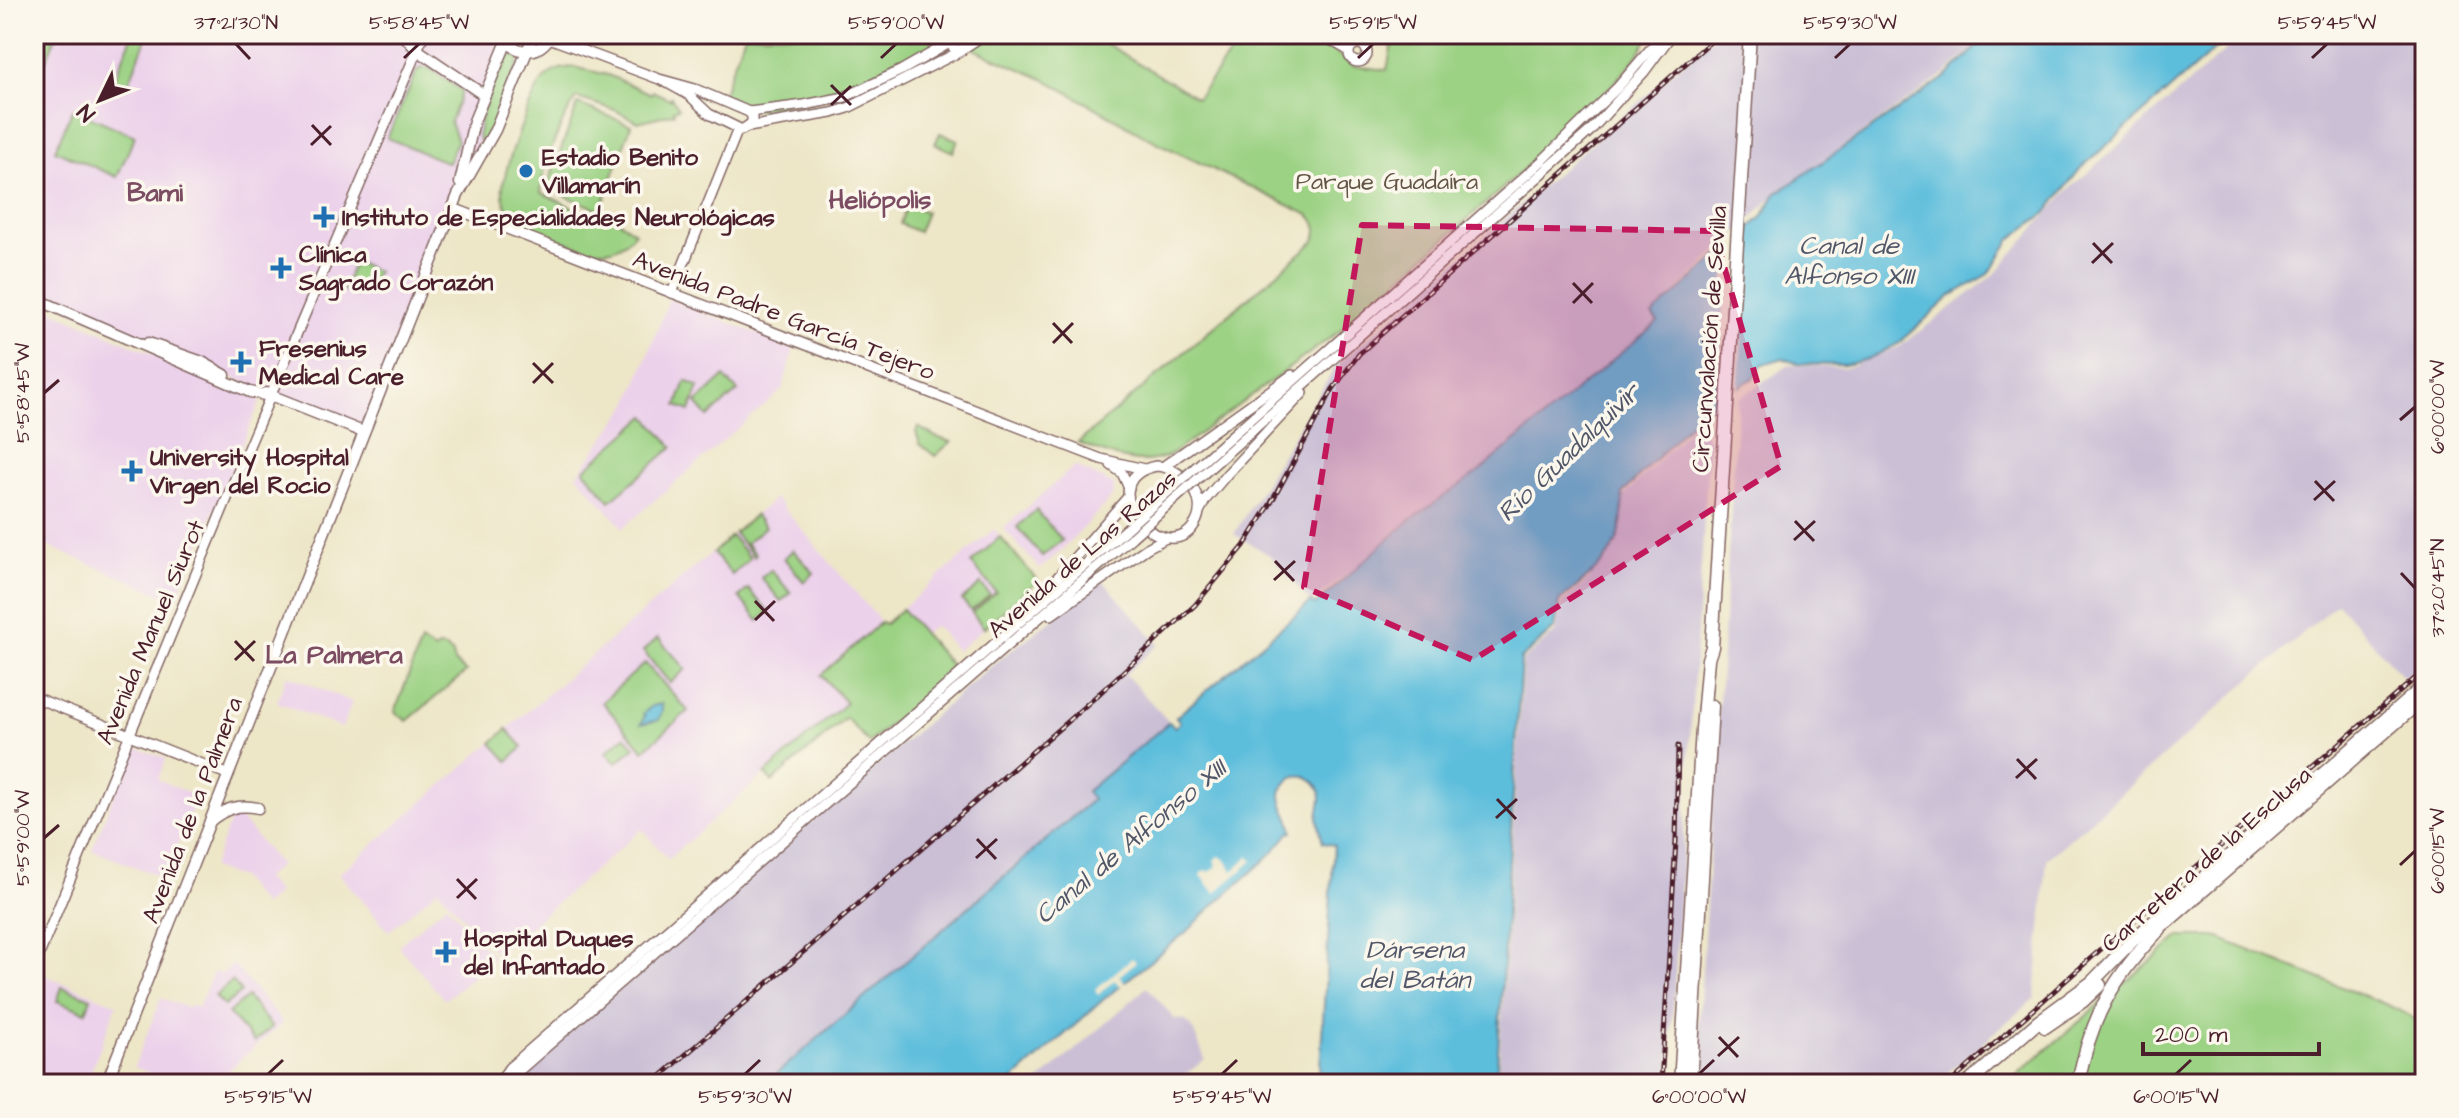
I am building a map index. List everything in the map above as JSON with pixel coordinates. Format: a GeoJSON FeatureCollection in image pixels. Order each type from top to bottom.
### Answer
{"type":"FeatureCollection","features":[{"type":"Feature","properties":{"kind":"highway","name":"Circunvalación de Sevilla"},"geometry":{"type":"LineString","coordinates":[[1680,1084],[1705,687],[1712,647],[1750,34]]}},
{"type":"Feature","properties":{"kind":"highway","name":"Circunvalación de Sevilla"},"geometry":{"type":"LineString","coordinates":[[1690,1084],[1715,660],[1712,647]]}},
{"type":"Feature","properties":{"kind":"highway","name":"Carretera de la Esclusa"},"geometry":{"type":"LineString","coordinates":[[1967,1084],[2039,1021],[2092,982],[2140,933],[2425,685]]}},
{"type":"Feature","properties":{"kind":"highway","name":"Carretera de la Esclusa"},"geometry":{"type":"LineString","coordinates":[[1979,1084],[2052,1021],[2083,1001],[2130,950],[2168,921],[2425,697]]}},
{"type":"Feature","properties":{"kind":"highway"},"geometry":{"type":"LineString","coordinates":[[2078,1084],[2089,1039],[2104,1001],[2125,967],[2168,921]]}},
{"type":"Feature","properties":{"kind":"main road"},"geometry":{"type":"LineString","coordinates":[[403,34],[416,49],[484,95]]}},
{"type":"Feature","properties":{"kind":"main road","name":"Avenida Manuel Siurot"},"geometry":{"type":"LineString","coordinates":[[34,967],[270,396],[424,34]]}},
{"type":"Feature","properties":{"kind":"main road"},"geometry":{"type":"LineString","coordinates":[[458,195],[495,130],[534,34]]}},
{"type":"Feature","properties":{"kind":"main road"},"geometry":{"type":"LineString","coordinates":[[458,195],[474,121],[506,37],[519,51],[527,52],[540,48],[553,37],[662,80],[689,95],[717,119],[740,127],[848,108],[898,84],[974,34]]}},
{"type":"Feature","properties":{"kind":"main road"},"geometry":{"type":"LineString","coordinates":[[672,293],[740,127],[737,115],[746,111],[845,97],[985,34]]}},
{"type":"Feature","properties":{"kind":"main road"},"geometry":{"type":"LineString","coordinates":[[1320,34],[1348,50],[1352,45],[1366,49],[1369,36]]}},
{"type":"Feature","properties":{"kind":"main road","name":"Avenida de Las Razas"},"geometry":{"type":"LineString","coordinates":[[1337,349],[1580,126],[1618,87],[1660,34]]}},
{"type":"Feature","properties":{"kind":"main road","name":"Avenida de Las Razas"},"geometry":{"type":"LineString","coordinates":[[498,1083],[514,1075],[1337,349],[1590,131],[1644,72],[1672,34]]}},
{"type":"Feature","properties":{"kind":"main road"},"geometry":{"type":"LineString","coordinates":[[662,80],[682,84],[746,111],[752,120],[740,127]]}},
{"type":"Feature","properties":{"kind":"main road","name":"Avenida de la Palmera"},"geometry":{"type":"LineString","coordinates":[[106,1084],[458,195]]}},
{"type":"Feature","properties":{"kind":"main road","name":"Avenida Padre García Tejero"},"geometry":{"type":"LineString","coordinates":[[453,208],[1101,459],[1144,469]]}},
{"type":"Feature","properties":{"kind":"main road"},"geometry":{"type":"LineString","coordinates":[[34,298],[250,392],[270,396],[363,432]]}},
{"type":"Feature","properties":{"kind":"main road"},"geometry":{"type":"LineString","coordinates":[[1166,538],[1152,532],[1130,507],[1129,492],[1133,479],[1144,469],[1164,466],[1337,349]]}},
{"type":"Feature","properties":{"kind":"main road"},"geometry":{"type":"LineString","coordinates":[[1008,640],[1147,548],[1166,538],[1186,533],[1206,499],[1337,349]]}},
{"type":"Feature","properties":{"kind":"main road","name":"Avenida Padre García Tejero"},"geometry":{"type":"LineString","coordinates":[[1101,459],[1118,469],[1129,492]]}},
{"type":"Feature","properties":{"kind":"main road"},"geometry":{"type":"LineString","coordinates":[[1164,466],[1188,481],[1198,500],[1199,514]]}},
{"type":"Feature","properties":{"kind":"main road"},"geometry":{"type":"LineString","coordinates":[[1008,640],[1129,492]]}},
{"type":"Feature","properties":{"kind":"main road"},"geometry":{"type":"LineString","coordinates":[[34,697],[227,774]]}},
{"type":"Feature","properties":{"kind":"main road"},"geometry":{"type":"LineString","coordinates":[[208,822],[232,807],[245,805],[258,808]]}},
{"type":"Feature","properties":{"kind":"highlighted area"},"geometry":{"type":"Polygon","coordinates":[[[1362,225],[1714,231],[1781,466],[1473,660],[1304,587],[1362,225]]]}},
{"type":"Feature","properties":{"kind":"shaded area"},"geometry":{"type":"Polygon","coordinates":[[[34,34],[508,34],[520,38],[363,432],[34,294],[34,34]]]}},
{"type":"Feature","properties":{"kind":"shaded area"},"geometry":{"type":"Polygon","coordinates":[[[1717,34],[1989,34],[1946,73],[1776,194],[1652,315],[1657,322],[1476,474],[1311,602],[1271,556],[1234,534],[1336,366],[1717,34]]]}},
{"type":"Feature","properties":{"kind":"shaded area"},"geometry":{"type":"Polygon","coordinates":[[[2244,34],[2425,34],[2425,660],[2404,678],[2337,603],[2047,859],[2035,998],[1934,1084],[1695,1084],[1738,399],[1789,365],[1846,368],[1899,347],[1994,275],[2068,190],[2244,34]]]}},
{"type":"Feature","properties":{"kind":"shaded area"},"geometry":{"type":"Polygon","coordinates":[[[669,299],[794,348],[782,390],[623,528],[577,475],[629,404],[669,299]]]}},
{"type":"Feature","properties":{"kind":"shaded area","name":"University Hospital Virgen del Rocio"},"geometry":{"type":"Polygon","coordinates":[[[34,303],[261,400],[176,600],[38,542],[34,551],[34,303]]]}},
{"type":"Feature","properties":{"kind":"shaded area"},"geometry":{"type":"Polygon","coordinates":[[[1700,418],[1709,442],[1668,1084],[1498,1084],[1523,660],[1556,632],[1561,604],[1583,585],[1616,547],[1624,496],[1700,418]]]}},
{"type":"Feature","properties":{"kind":"shaded area"},"geometry":{"type":"Polygon","coordinates":[[[1075,466],[1114,485],[1111,498],[1040,569],[1003,528],[1075,466]]]}},
{"type":"Feature","properties":{"kind":"shaded area"},"geometry":{"type":"Polygon","coordinates":[[[775,498],[881,622],[821,674],[846,703],[668,859],[642,829],[497,955],[438,889],[389,931],[339,874],[775,498]]]}},
{"type":"Feature","properties":{"kind":"shaded area"},"geometry":{"type":"Polygon","coordinates":[[[994,529],[1038,581],[957,651],[935,625],[923,634],[902,609],[994,529]]]}},
{"type":"Feature","properties":{"kind":"shaded area"},"geometry":{"type":"Polygon","coordinates":[[[1103,581],[1159,644],[1125,674],[1169,722],[1086,792],[1092,800],[766,1084],[510,1084],[1000,659],[1103,581]]]}},
{"type":"Feature","properties":{"kind":"shaded area"},"geometry":{"type":"Polygon","coordinates":[[[287,675],[352,702],[342,728],[277,702],[287,675]]]}},
{"type":"Feature","properties":{"kind":"shaded area"},"geometry":{"type":"Polygon","coordinates":[[[133,747],[166,758],[158,780],[197,796],[164,878],[92,850],[133,747]]]}},
{"type":"Feature","properties":{"kind":"shaded area"},"geometry":{"type":"Polygon","coordinates":[[[234,817],[240,818],[280,865],[265,878],[278,893],[263,906],[240,878],[212,868],[234,817]]]}},
{"type":"Feature","properties":{"kind":"shaded area","name":"Hospital Duques del Infantado"},"geometry":{"type":"Polygon","coordinates":[[[447,904],[494,958],[445,1000],[398,946],[447,904]]]}},
{"type":"Feature","properties":{"kind":"shaded area"},"geometry":{"type":"Polygon","coordinates":[[[233,964],[283,1023],[212,1084],[177,1084],[134,1067],[161,998],[188,1008],[190,1005],[198,1008],[213,972],[222,974],[233,964]]]}},
{"type":"Feature","properties":{"kind":"shaded area"},"geometry":{"type":"Polygon","coordinates":[[[39,973],[117,1004],[86,1084],[67,1084],[34,1071],[34,986],[39,973]]]}},
{"type":"Feature","properties":{"kind":"shaded area"},"geometry":{"type":"Polygon","coordinates":[[[1147,987],[1175,1019],[1185,1020],[1192,1027],[1205,1059],[1174,1084],[1036,1084],[1147,987]]]}},
{"type":"Feature","properties":{"kind":"green space"},"geometry":{"type":"Polygon","coordinates":[[[34,34],[57,34],[34,88],[34,34]]]}},
{"type":"Feature","properties":{"kind":"green space"},"geometry":{"type":"Polygon","coordinates":[[[133,34],[148,34],[127,87],[114,80],[133,34]]]}},
{"type":"Feature","properties":{"kind":"green space"},"geometry":{"type":"Polygon","coordinates":[[[745,34],[943,34],[944,38],[900,68],[850,92],[757,110],[721,98],[745,34]]]}},
{"type":"Feature","properties":{"kind":"green space","name":"Parque Guadaíra"},"geometry":{"type":"Polygon","coordinates":[[[952,34],[1090,34],[1197,98],[1245,34],[1311,34],[1354,66],[1387,70],[1394,34],[1651,34],[1633,62],[1598,100],[1342,329],[1172,454],[1160,459],[1137,461],[1078,443],[1315,241],[1315,224],[1309,215],[1160,144],[1046,80],[976,50],[952,34]]]}},
{"type":"Feature","properties":{"kind":"green space"},"geometry":{"type":"Polygon","coordinates":[[[507,54],[520,58],[492,127],[484,140],[479,141],[480,122],[507,54]]]}},
{"type":"Feature","properties":{"kind":"green space","name":"Estadio Benito Villamarín"},"geometry":{"type":"Polygon","coordinates":[[[574,67],[608,75],[651,94],[652,91],[671,97],[679,108],[673,110],[674,113],[638,122],[615,110],[577,98],[559,130],[545,169],[541,192],[584,211],[608,214],[635,232],[612,249],[583,248],[534,230],[511,214],[504,196],[503,185],[514,145],[540,85],[552,72],[574,67]]]}},
{"type":"Feature","properties":{"kind":"green space"},"geometry":{"type":"Polygon","coordinates":[[[421,68],[429,68],[462,91],[450,122],[457,141],[448,163],[387,138],[421,68]]]}},
{"type":"Feature","properties":{"kind":"green space","name":"Estadio Benito Villamarín"},"geometry":{"type":"Polygon","coordinates":[[[578,104],[631,125],[601,210],[546,189],[578,104]]]}},
{"type":"Feature","properties":{"kind":"green space"},"geometry":{"type":"Polygon","coordinates":[[[73,109],[135,136],[117,177],[55,150],[73,109]]]}},
{"type":"Feature","properties":{"kind":"green space"},"geometry":{"type":"Polygon","coordinates":[[[940,133],[958,140],[953,152],[935,144],[940,133]]]}},
{"type":"Feature","properties":{"kind":"green space"},"geometry":{"type":"Polygon","coordinates":[[[907,204],[926,212],[918,232],[900,224],[907,204]]]}},
{"type":"Feature","properties":{"kind":"green space"},"geometry":{"type":"Polygon","coordinates":[[[354,262],[377,271],[370,288],[361,284],[356,296],[343,290],[354,262]]]}},
{"type":"Feature","properties":{"kind":"green space"},"geometry":{"type":"Polygon","coordinates":[[[724,377],[738,391],[708,417],[696,403],[724,377]]]}},
{"type":"Feature","properties":{"kind":"green space"},"geometry":{"type":"Polygon","coordinates":[[[686,381],[699,387],[690,411],[677,406],[686,381]]]}},
{"type":"Feature","properties":{"kind":"green space"},"geometry":{"type":"Polygon","coordinates":[[[646,416],[673,447],[610,501],[584,470],[646,416]]]}},
{"type":"Feature","properties":{"kind":"green space"},"geometry":{"type":"Polygon","coordinates":[[[918,427],[951,442],[935,456],[920,444],[916,432],[918,427]]]}},
{"type":"Feature","properties":{"kind":"green space"},"geometry":{"type":"Polygon","coordinates":[[[1036,510],[1062,540],[1042,556],[1017,527],[1036,510]]]}},
{"type":"Feature","properties":{"kind":"green space"},"geometry":{"type":"Polygon","coordinates":[[[755,515],[765,527],[746,543],[756,555],[754,557],[734,533],[755,515]]]}},
{"type":"Feature","properties":{"kind":"green space"},"geometry":{"type":"Polygon","coordinates":[[[731,536],[750,558],[732,575],[713,553],[731,536]]]}},
{"type":"Feature","properties":{"kind":"green space"},"geometry":{"type":"Polygon","coordinates":[[[1000,537],[1038,581],[984,628],[972,613],[996,592],[971,563],[1000,537]]]}},
{"type":"Feature","properties":{"kind":"green space"},"geometry":{"type":"Polygon","coordinates":[[[793,550],[814,573],[804,582],[784,558],[793,550]]]}},
{"type":"Feature","properties":{"kind":"green space"},"geometry":{"type":"Polygon","coordinates":[[[771,570],[791,593],[781,601],[761,578],[771,570]]]}},
{"type":"Feature","properties":{"kind":"green space"},"geometry":{"type":"Polygon","coordinates":[[[981,584],[990,595],[971,611],[962,600],[981,584]]]}},
{"type":"Feature","properties":{"kind":"green space"},"geometry":{"type":"Polygon","coordinates":[[[748,589],[769,612],[759,621],[739,597],[748,589]]]}},
{"type":"Feature","properties":{"kind":"green space"},"geometry":{"type":"Polygon","coordinates":[[[902,609],[954,669],[869,743],[846,718],[772,782],[765,774],[846,703],[821,675],[881,622],[885,624],[902,609]]]}},
{"type":"Feature","properties":{"kind":"green space"},"geometry":{"type":"Polygon","coordinates":[[[658,638],[686,669],[670,683],[643,651],[658,638]]]}},
{"type":"Feature","properties":{"kind":"green space"},"geometry":{"type":"Polygon","coordinates":[[[421,642],[435,650],[437,647],[446,648],[453,654],[454,662],[466,672],[407,721],[395,712],[421,642]]]}},
{"type":"Feature","properties":{"kind":"green space"},"geometry":{"type":"Polygon","coordinates":[[[645,663],[688,711],[644,750],[602,702],[645,663]]]}},
{"type":"Feature","properties":{"kind":"green space"},"geometry":{"type":"Polygon","coordinates":[[[507,729],[523,747],[508,761],[492,743],[507,729]]]}},
{"type":"Feature","properties":{"kind":"green space"},"geometry":{"type":"Polygon","coordinates":[[[625,736],[635,747],[616,763],[606,752],[625,736]]]}},
{"type":"Feature","properties":{"kind":"green space"},"geometry":{"type":"Polygon","coordinates":[[[2179,937],[2216,937],[2399,1010],[2425,1025],[2425,1084],[2006,1084],[2179,937]]]}},
{"type":"Feature","properties":{"kind":"green space"},"geometry":{"type":"Polygon","coordinates":[[[232,981],[241,992],[224,1006],[215,996],[232,981]]]}},
{"type":"Feature","properties":{"kind":"green space"},"geometry":{"type":"Polygon","coordinates":[[[62,987],[91,998],[86,1012],[57,1001],[62,987]]]}},
{"type":"Feature","properties":{"kind":"green space"},"geometry":{"type":"Polygon","coordinates":[[[247,997],[272,1027],[254,1042],[228,1013],[247,997]]]}},
{"type":"Feature","properties":{"kind":"water","name":"Canal de Alfonso XIII"},"geometry":{"type":"Polygon","coordinates":[[[1990,34],[2232,34],[2080,169],[2047,212],[2011,239],[1989,274],[1951,296],[1898,344],[1868,359],[1844,365],[1798,364],[1783,358],[1763,364],[1753,378],[1700,413],[1623,493],[1620,531],[1611,552],[1559,602],[1555,628],[1521,659],[1496,1084],[1319,1084],[1334,845],[1323,843],[1318,819],[1319,788],[1311,779],[1300,776],[1290,779],[1281,793],[1293,832],[1191,928],[1104,999],[1009,1084],[765,1084],[1092,800],[1086,792],[1169,722],[1175,727],[1180,722],[1176,717],[1311,602],[1315,605],[1410,520],[1476,474],[1658,322],[1652,315],[1762,217],[1776,194],[1947,76],[1990,34]]]}},
{"type":"Feature","properties":{"kind":"water"},"geometry":{"type":"Polygon","coordinates":[[[662,704],[659,720],[641,724],[643,714],[652,706],[662,704]]]}},
{"type":"Feature","properties":{"kind":"pier"},"geometry":{"type":"Polygon","coordinates":[[[1749,224],[1738,393],[1717,407],[1727,244],[1749,224]]]}},
{"type":"Feature","properties":{"kind":"pier"},"geometry":{"type":"Polygon","coordinates":[[[1219,856],[1233,871],[1249,856],[1253,861],[1215,893],[1200,874],[1206,870],[1210,872],[1217,866],[1214,860],[1219,856]]]}},
{"type":"Feature","properties":{"kind":"pier"},"geometry":{"type":"Polygon","coordinates":[[[1132,958],[1136,962],[1119,976],[1127,986],[1123,988],[1114,980],[1098,995],[1095,990],[1132,958]]]}},
{"type":"Feature","properties":{"kind":"railway"},"geometry":{"type":"LineString","coordinates":[[652,1084],[1101,692],[1195,605],[1244,546],[1333,389],[1359,354],[1719,34]]}},
{"type":"Feature","properties":{"kind":"railway"},"geometry":{"type":"LineString","coordinates":[[1949,1084],[2425,670]]}},
{"type":"Feature","properties":{"kind":"railway"},"geometry":{"type":"LineString","coordinates":[[1661,1084],[1676,841],[1678,746]]}},
{"type":"Feature","properties":{"kind":"place","name":"Estadio Benito Villamarín"},"geometry":{"type":"Point","coordinates":[526,171]}},
{"type":"Feature","properties":{"kind":"place","name":"Instituto de Especialidades Neurológicas"},"geometry":{"type":"Point","coordinates":[324,217]}},
{"type":"Feature","properties":{"kind":"place","name":"Clínica Sagrado Corazón"},"geometry":{"type":"Point","coordinates":[281,268]}},
{"type":"Feature","properties":{"kind":"place","name":"Fresenius Medical Care"},"geometry":{"type":"Point","coordinates":[241,362]}},
{"type":"Feature","properties":{"kind":"place","name":"University Hospital Virgen del Rocio"},"geometry":{"type":"Point","coordinates":[132,471]}},
{"type":"Feature","properties":{"kind":"place","name":"Hospital Duques del Infantado"},"geometry":{"type":"Point","coordinates":[446,952]}},
{"type":"Feature","properties":{"kind":"district","name":"Bami"},"geometry":{"type":"Point","coordinates":[155,192]}},
{"type":"Feature","properties":{"kind":"district","name":"Heliópolis"},"geometry":{"type":"Point","coordinates":[880,199]}},
{"type":"Feature","properties":{"kind":"district","name":"La Palmera"},"geometry":{"type":"Point","coordinates":[334,654]}},
{"type":"Feature","properties":{"kind":"water label","name":"Río Guadalquivir"},"geometry":{"type":"Point","coordinates":[1568,452]}},
{"type":"Feature","properties":{"kind":"water label","name":"Dársena del Batán"},"geometry":{"type":"Point","coordinates":[1415,964]}}]}
